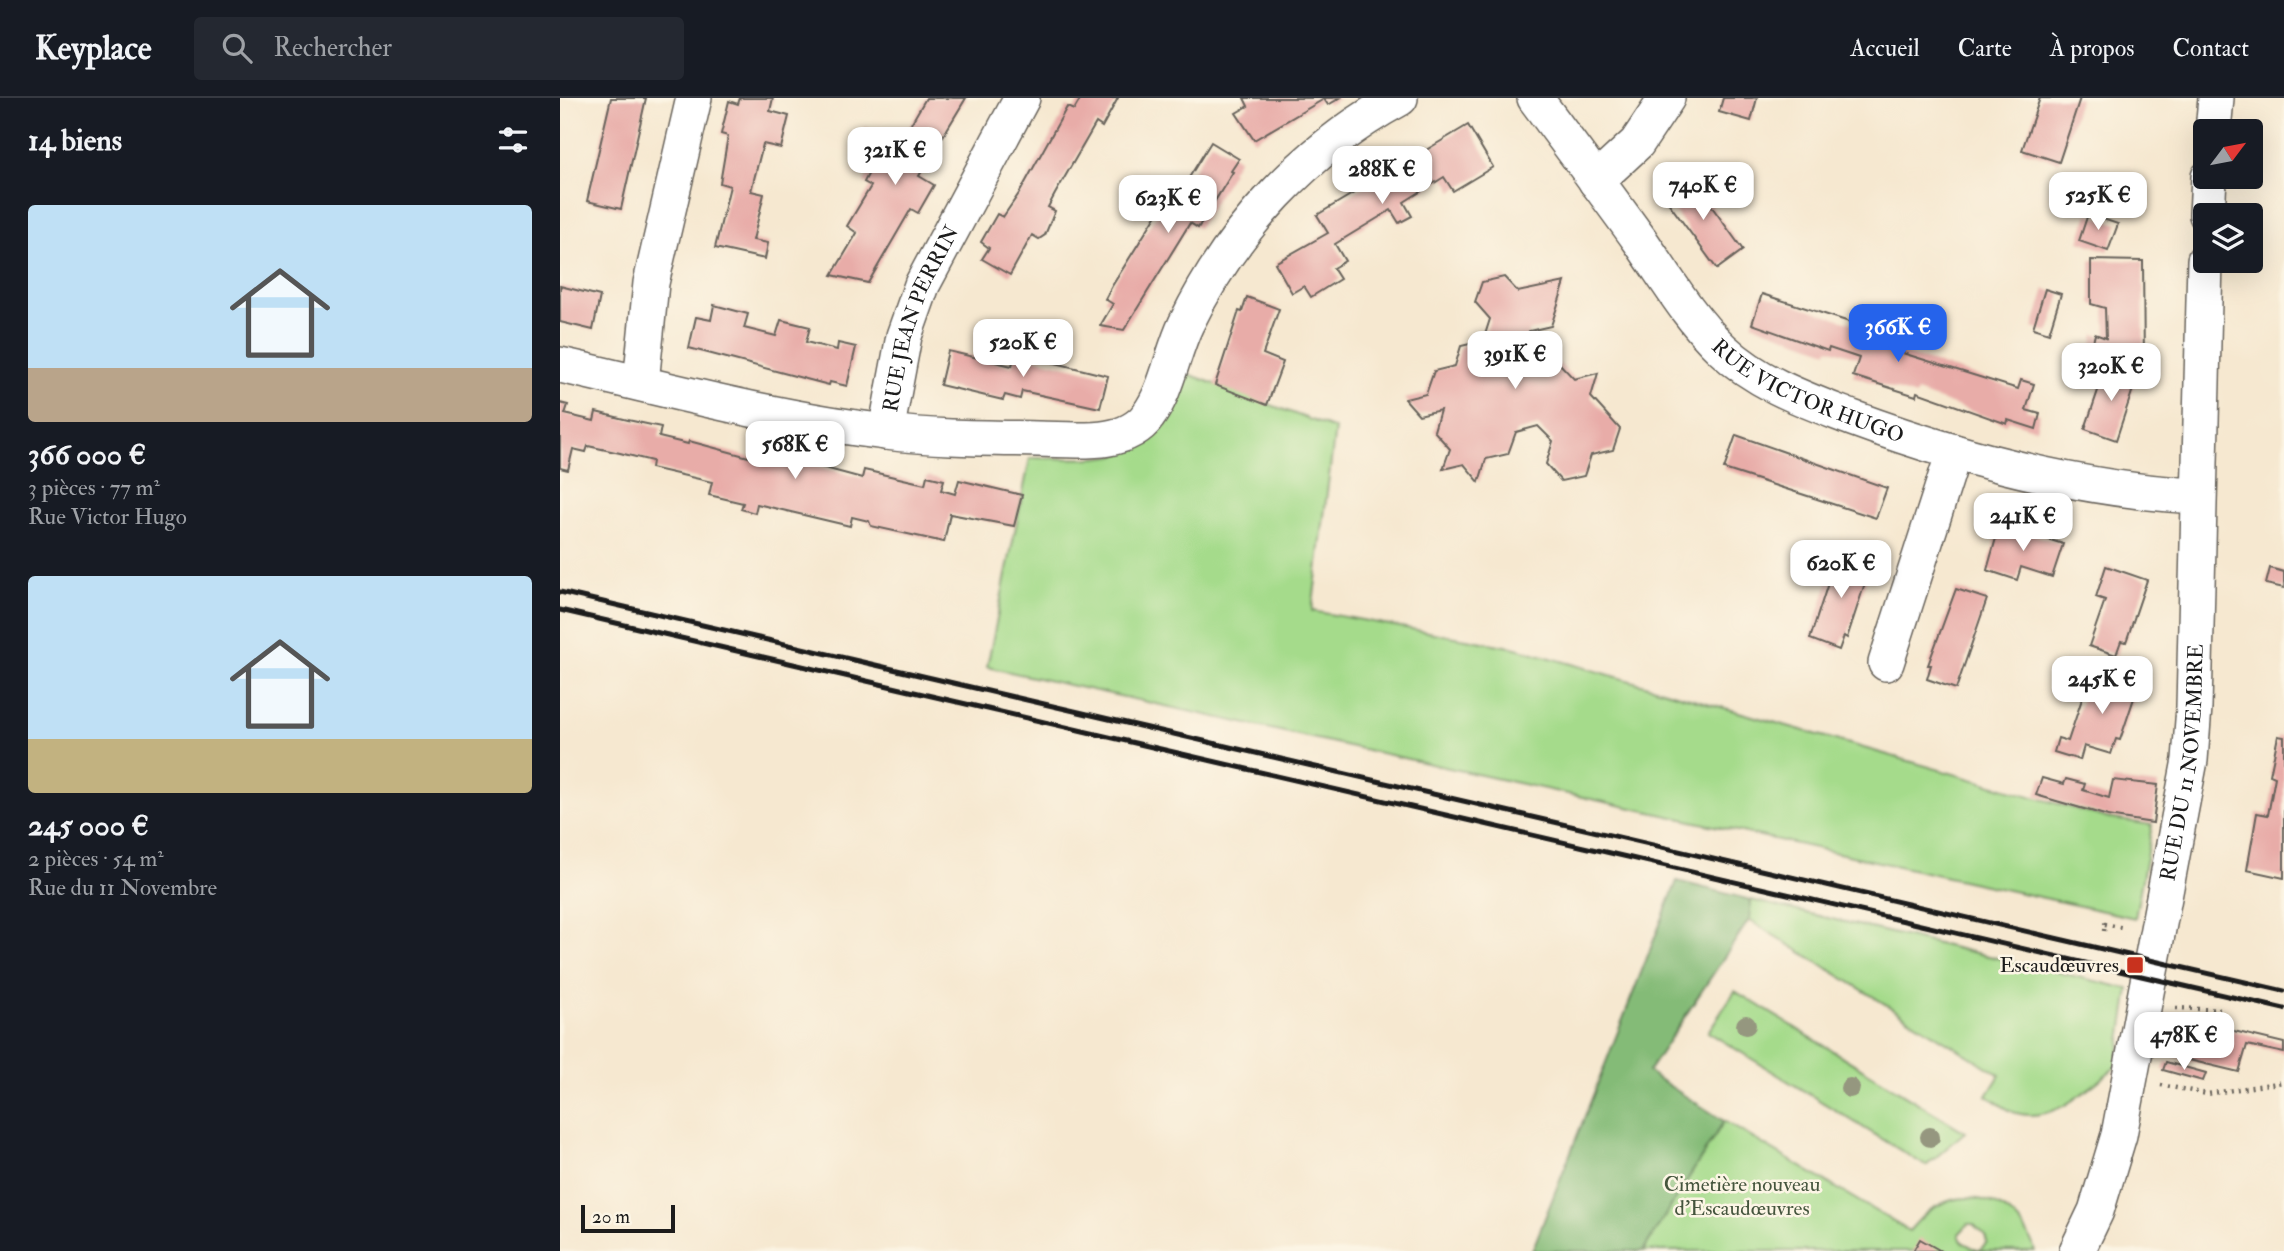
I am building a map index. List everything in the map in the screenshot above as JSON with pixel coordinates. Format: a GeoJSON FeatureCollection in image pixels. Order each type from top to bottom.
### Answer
{"type":"FeatureCollection","features":[{"type":"Feature","properties":{"kind":"street"},"geometry":{"type":"LineString","coordinates":[[641,383],[651,283],[694,98]]}},
{"type":"Feature","properties":{"kind":"street","name":"RUE JEAN PERRIN"},"geometry":{"type":"LineString","coordinates":[[886,432],[912,310],[933,263],[1022,98]]}},
{"type":"Feature","properties":{"kind":"street"},"geometry":{"type":"LineString","coordinates":[[560,365],[886,432],[943,437],[1096,439],[1124,434],[1147,419],[1186,324],[1224,256],[1245,229],[1319,152],[1368,116],[1400,98]]}},
{"type":"Feature","properties":{"kind":"street","name":"RUE VICTOR HUGO"},"geometry":{"type":"LineString","coordinates":[[1535,98],[1704,331],[1743,366],[1803,399],[1954,452],[2114,489],[2198,496]]}},
{"type":"Feature","properties":{"kind":"street"},"geometry":{"type":"LineString","coordinates":[[1596,181],[1637,144],[1667,98]]}},
{"type":"Feature","properties":{"kind":"street"},"geometry":{"type":"LineString","coordinates":[[2214,119],[2216,98]]}},
{"type":"Feature","properties":{"kind":"street","name":"RUE DU 11 NOVEMBRE"},"geometry":{"type":"LineString","coordinates":[[2077,1251],[2107,1179],[2190,760],[2194,707],[2205,273]]}},
{"type":"Feature","properties":{"kind":"street"},"geometry":{"type":"LineString","coordinates":[[1886,663],[1954,452]]}},
{"type":"Feature","properties":{"kind":"path"},"geometry":{"type":"LineString","coordinates":[[2143,1007],[2224,1010]]}},
{"type":"Feature","properties":{"kind":"path"},"geometry":{"type":"LineString","coordinates":[[2129,1078],[2207,1094],[2284,1083]]}},
{"type":"Feature","properties":{"kind":"green space"},"geometry":{"type":"Polygon","coordinates":[[[1183,372],[1335,429],[1312,611],[1516,648],[2107,818],[2152,825],[2135,918],[987,667],[1030,458],[1109,456],[1144,444],[1158,431],[1169,413],[1183,372]]]}},
{"type":"Feature","properties":{"kind":"green space"},"geometry":{"type":"Polygon","coordinates":[[[1677,881],[1751,900],[1749,920],[1648,1072],[1724,1121],[1643,1251],[1532,1251],[1677,881]]]}},
{"type":"Feature","properties":{"kind":"green space"},"geometry":{"type":"Polygon","coordinates":[[[1751,900],[2129,989],[2117,1066],[2083,1093],[2057,1109],[2030,1115],[2012,1112],[1987,1096],[2000,1075],[1749,920],[1751,900]]]}},
{"type":"Feature","properties":{"kind":"green space"},"geometry":{"type":"Polygon","coordinates":[[[1735,991],[1965,1132],[1926,1166],[1708,1032],[1735,991]]]}},
{"type":"Feature","properties":{"kind":"green space","name":"Cimetière nouveau d'Escaudœuvres"},"geometry":{"type":"Polygon","coordinates":[[[1724,1121],[1909,1231],[1937,1206],[1967,1198],[1982,1200],[2009,1213],[2021,1224],[2035,1251],[1979,1251],[1643,1251],[1724,1121]],[[1968,1224],[1959,1234],[1962,1242],[1979,1251],[1987,1242],[1985,1235],[1973,1224],[1968,1224]]]}},
{"type":"Feature","properties":{"kind":"building"},"geometry":{"type":"Polygon","coordinates":[[[611,98],[646,98],[621,209],[587,201],[611,98]]]}},
{"type":"Feature","properties":{"kind":"building"},"geometry":{"type":"Polygon","coordinates":[[[740,98],[773,98],[770,111],[789,116],[781,148],[763,144],[751,191],[764,194],[753,240],[768,243],[765,259],[715,248],[730,186],[720,183],[728,136],[721,134],[729,101],[738,104],[740,98]]]}},
{"type":"Feature","properties":{"kind":"building"},"geometry":{"type":"Polygon","coordinates":[[[926,98],[966,98],[919,176],[934,185],[918,213],[911,209],[868,283],[832,275],[857,233],[847,226],[871,186],[864,182],[881,150],[861,138],[866,127],[898,146],[926,98]]]}},
{"type":"Feature","properties":{"kind":"building"},"geometry":{"type":"Polygon","coordinates":[[[1081,98],[1118,98],[1102,127],[1096,123],[1048,207],[1055,211],[1045,235],[1039,239],[1032,235],[1010,275],[982,259],[989,248],[981,242],[997,214],[1003,217],[1020,192],[1067,107],[1074,110],[1081,98]]]}},
{"type":"Feature","properties":{"kind":"building"},"geometry":{"type":"Polygon","coordinates":[[[1244,98],[1340,98],[1328,105],[1324,99],[1254,140],[1236,113],[1248,106],[1244,98]]]}},
{"type":"Feature","properties":{"kind":"building"},"geometry":{"type":"Polygon","coordinates":[[[1723,98],[1757,98],[1751,121],[1719,112],[1723,98]]]}},
{"type":"Feature","properties":{"kind":"building"},"geometry":{"type":"Polygon","coordinates":[[[2040,98],[2080,98],[2059,162],[2022,150],[2040,98]]]}},
{"type":"Feature","properties":{"kind":"building"},"geometry":{"type":"Polygon","coordinates":[[[1468,125],[1493,167],[1453,191],[1444,177],[1404,202],[1412,216],[1399,223],[1391,210],[1335,244],[1345,261],[1333,268],[1340,279],[1311,297],[1304,286],[1292,293],[1275,263],[1328,233],[1317,215],[1468,125]]]}},
{"type":"Feature","properties":{"kind":"building"},"geometry":{"type":"Polygon","coordinates":[[[1211,142],[1239,159],[1231,171],[1233,172],[1198,228],[1190,223],[1124,330],[1100,326],[1113,304],[1105,299],[1112,286],[1162,206],[1169,210],[1211,142]]]}},
{"type":"Feature","properties":{"kind":"building"},"geometry":{"type":"Polygon","coordinates":[[[1689,175],[1743,250],[1717,269],[1662,194],[1689,175]]]}},
{"type":"Feature","properties":{"kind":"building"},"geometry":{"type":"Polygon","coordinates":[[[2088,214],[2118,224],[2108,251],[2079,241],[2088,214]]]}},
{"type":"Feature","properties":{"kind":"building"},"geometry":{"type":"Polygon","coordinates":[[[2091,260],[2143,261],[2144,363],[2092,346],[2095,334],[2106,338],[2105,308],[2091,304],[2091,260]]]}},
{"type":"Feature","properties":{"kind":"building"},"geometry":{"type":"Polygon","coordinates":[[[1504,277],[1518,292],[1565,282],[1551,326],[1529,331],[1522,353],[1537,369],[1559,363],[1574,379],[1598,373],[1591,397],[1620,429],[1613,450],[1591,455],[1584,476],[1561,481],[1546,464],[1553,441],[1538,426],[1516,432],[1508,454],[1486,459],[1479,482],[1464,464],[1443,469],[1450,449],[1434,431],[1440,410],[1419,415],[1405,399],[1426,394],[1434,371],[1455,366],[1461,346],[1483,341],[1490,319],[1475,302],[1482,282],[1504,277]]]}},
{"type":"Feature","properties":{"kind":"building"},"geometry":{"type":"Polygon","coordinates":[[[560,286],[600,296],[593,330],[560,322],[560,286]]]}},
{"type":"Feature","properties":{"kind":"building"},"geometry":{"type":"Polygon","coordinates":[[[2045,289],[2061,294],[2049,333],[2033,328],[2045,289]]]}},
{"type":"Feature","properties":{"kind":"building"},"geometry":{"type":"Polygon","coordinates":[[[1762,294],[1868,328],[1864,341],[2018,389],[2021,380],[2034,384],[2026,410],[2040,414],[2036,429],[2008,420],[2007,424],[1917,392],[1916,396],[1853,376],[1859,358],[1829,348],[1828,351],[1752,324],[1762,294]]]}},
{"type":"Feature","properties":{"kind":"building"},"geometry":{"type":"Polygon","coordinates":[[[1247,297],[1279,309],[1263,354],[1283,362],[1267,405],[1215,385],[1239,311],[1242,312],[1247,297]]]}},
{"type":"Feature","properties":{"kind":"building"},"geometry":{"type":"Polygon","coordinates":[[[714,305],[748,314],[744,328],[776,336],[781,320],[810,327],[806,342],[837,350],[838,343],[856,347],[847,386],[830,382],[829,385],[689,348],[696,317],[711,320],[714,305]]]}},
{"type":"Feature","properties":{"kind":"building"},"geometry":{"type":"Polygon","coordinates":[[[948,351],[1012,366],[1015,353],[1108,376],[1100,408],[1022,391],[1020,399],[1005,395],[1003,400],[940,385],[948,351]]]}},
{"type":"Feature","properties":{"kind":"building"},"geometry":{"type":"Polygon","coordinates":[[[2106,367],[2137,377],[2116,440],[2085,429],[2106,367]]]}},
{"type":"Feature","properties":{"kind":"building"},"geometry":{"type":"Polygon","coordinates":[[[560,403],[568,405],[565,414],[594,421],[596,412],[661,427],[659,437],[688,444],[689,441],[767,462],[769,453],[862,478],[864,470],[925,484],[927,476],[944,480],[941,490],[955,494],[959,480],[1022,495],[1014,526],[950,514],[944,542],[871,526],[869,521],[852,517],[850,526],[757,504],[755,513],[741,509],[743,503],[709,495],[712,482],[651,468],[652,461],[620,453],[588,446],[586,452],[573,449],[568,470],[560,468],[560,403]]]}},
{"type":"Feature","properties":{"kind":"building"},"geometry":{"type":"Polygon","coordinates":[[[1736,435],[1887,488],[1876,518],[1724,469],[1736,435]]]}},
{"type":"Feature","properties":{"kind":"building"},"geometry":{"type":"Polygon","coordinates":[[[2000,524],[2063,544],[2052,577],[2021,567],[2017,580],[1987,570],[2000,524]]]}},
{"type":"Feature","properties":{"kind":"building"},"geometry":{"type":"Polygon","coordinates":[[[1839,549],[1869,559],[1864,573],[1867,577],[1847,638],[1844,636],[1839,650],[1810,639],[1839,549]]]}},
{"type":"Feature","properties":{"kind":"building"},"geometry":{"type":"Polygon","coordinates":[[[2106,566],[2147,580],[2126,642],[2121,641],[2116,655],[2089,646],[2105,600],[2096,597],[2106,566]]]}},
{"type":"Feature","properties":{"kind":"building"},"geometry":{"type":"Polygon","coordinates":[[[2270,568],[2284,572],[2284,588],[2266,584],[2270,568]]]}},
{"type":"Feature","properties":{"kind":"building"},"geometry":{"type":"Polygon","coordinates":[[[1956,589],[1987,599],[1956,689],[1927,679],[1931,665],[1928,665],[1956,589]]]}},
{"type":"Feature","properties":{"kind":"building"},"geometry":{"type":"Polygon","coordinates":[[[2109,666],[2141,677],[2120,740],[2116,739],[2111,754],[2084,746],[2080,760],[2054,752],[2058,738],[2068,741],[2084,693],[2099,697],[2109,666]]]}},
{"type":"Feature","properties":{"kind":"building"},"geometry":{"type":"Polygon","coordinates":[[[2278,736],[2284,737],[2284,878],[2247,870],[2257,813],[2268,815],[2275,777],[2270,775],[2278,736]]]}},
{"type":"Feature","properties":{"kind":"building"},"geometry":{"type":"Polygon","coordinates":[[[2042,778],[2064,784],[2066,779],[2085,784],[2083,790],[2109,798],[2113,780],[2158,785],[2153,823],[2108,816],[2036,795],[2042,778]]]}},
{"type":"Feature","properties":{"kind":"building"},"geometry":{"type":"Polygon","coordinates":[[[2213,1026],[2284,1043],[2284,1053],[2247,1045],[2239,1072],[2168,1055],[2175,1028],[2210,1037],[2213,1026]]]}},
{"type":"Feature","properties":{"kind":"building"},"geometry":{"type":"Polygon","coordinates":[[[2166,1062],[2206,1073],[2203,1081],[2163,1070],[2166,1062]]]}},
{"type":"Feature","properties":{"kind":"building"},"geometry":{"type":"Polygon","coordinates":[[[1920,1239],[1941,1251],[1913,1251],[1920,1239]]]}},
{"type":"Feature","properties":{"kind":"railway"},"geometry":{"type":"LineString","coordinates":[[560,592],[2284,991]]}},
{"type":"Feature","properties":{"kind":"railway"},"geometry":{"type":"LineString","coordinates":[[560,610],[2284,1009]]}},
{"type":"Feature","properties":{"kind":"place","name":"Escaudœuvres"},"geometry":{"type":"Point","coordinates":[2135,965]}}]}
